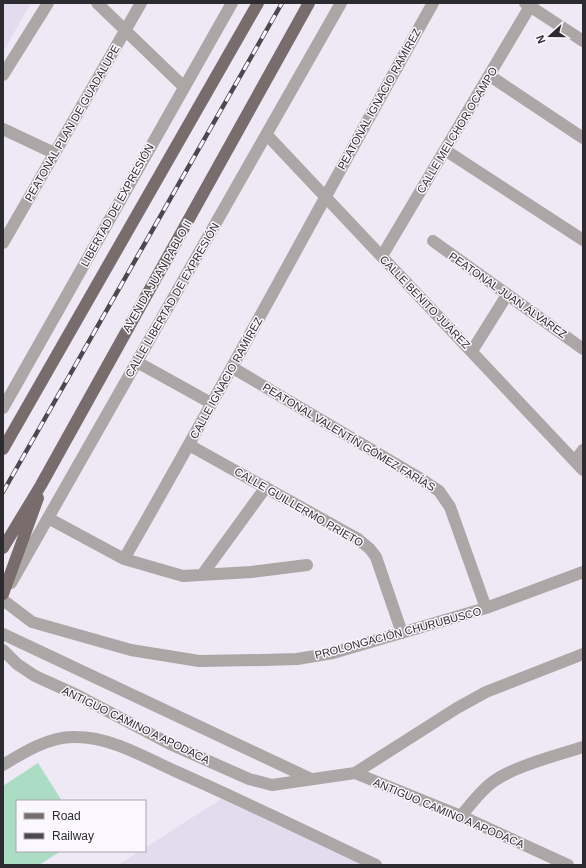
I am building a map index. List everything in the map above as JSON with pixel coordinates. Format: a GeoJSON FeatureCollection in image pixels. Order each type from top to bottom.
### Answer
{"type":"FeatureCollection","features":[{"type":"Feature","properties":{"kind":"main road"},"geometry":{"type":"LineString","coordinates":[[3,449],[258,3]]}},
{"type":"Feature","properties":{"kind":"main road","name":"AVENIDA JUAN PABLO II"},"geometry":{"type":"LineString","coordinates":[[3,548],[41,485],[309,3]]}},
{"type":"Feature","properties":{"kind":"main road"},"geometry":{"type":"LineString","coordinates":[[3,595],[37,504],[41,485]]}},
{"type":"Feature","properties":{"kind":"street"},"geometry":{"type":"LineString","coordinates":[[3,75],[48,3]]}},
{"type":"Feature","properties":{"kind":"street"},"geometry":{"type":"LineString","coordinates":[[97,3],[184,87]]}},
{"type":"Feature","properties":{"kind":"street","name":"PEATONAL PLAN DE GUADALUPE"},"geometry":{"type":"LineString","coordinates":[[3,243],[141,3]]}},
{"type":"Feature","properties":{"kind":"street","name":"LIBERTAD DE EXPRESIÓN"},"geometry":{"type":"LineString","coordinates":[[3,408],[9,386],[232,3]]}},
{"type":"Feature","properties":{"kind":"street","name":"CALLE LIBERTAD DE EXPRESIÓN"},"geometry":{"type":"LineString","coordinates":[[3,595],[341,3]]}},
{"type":"Feature","properties":{"kind":"street","name":"PEATONAL IGNACIO RAMÍREZ"},"geometry":{"type":"LineString","coordinates":[[325,195],[433,3]]}},
{"type":"Feature","properties":{"kind":"street"},"geometry":{"type":"LineString","coordinates":[[529,4],[583,41]]}},
{"type":"Feature","properties":{"kind":"street","name":"CALLE MELCHOR OCAMPO"},"geometry":{"type":"LineString","coordinates":[[382,256],[490,76],[529,4]]}},
{"type":"Feature","properties":{"kind":"street"},"geometry":{"type":"LineString","coordinates":[[490,76],[583,138]]}},
{"type":"Feature","properties":{"kind":"street"},"geometry":{"type":"LineString","coordinates":[[3,129],[54,153]]}},
{"type":"Feature","properties":{"kind":"street","name":"CALLE BENITO JUÁREZ"},"geometry":{"type":"LineString","coordinates":[[267,135],[579,465]]}},
{"type":"Feature","properties":{"kind":"street"},"geometry":{"type":"LineString","coordinates":[[445,150],[583,240]]}},
{"type":"Feature","properties":{"kind":"street","name":"CALLE IGNACIO RAMÍREZ"},"geometry":{"type":"LineString","coordinates":[[124,559],[189,445],[211,403],[233,368],[325,195]]}},
{"type":"Feature","properties":{"kind":"street","name":"PEATONAL JUAN ÁLVAREZ"},"geometry":{"type":"LineString","coordinates":[[433,242],[583,348]]}},
{"type":"Feature","properties":{"kind":"street"},"geometry":{"type":"LineString","coordinates":[[472,351],[507,295]]}},
{"type":"Feature","properties":{"kind":"street"},"geometry":{"type":"LineString","coordinates":[[137,362],[211,403]]}},
{"type":"Feature","properties":{"kind":"street","name":"PEATONAL VALENTÍN GÓMEZ FARÍAS"},"geometry":{"type":"LineString","coordinates":[[233,368],[439,491],[450,508],[486,608]]}},
{"type":"Feature","properties":{"kind":"street","name":"CALLE GUILLERMO PRIETO"},"geometry":{"type":"LineString","coordinates":[[189,445],[358,539],[370,549],[376,557],[402,633]]}},
{"type":"Feature","properties":{"kind":"street"},"geometry":{"type":"LineString","coordinates":[[579,465],[583,450]]}},
{"type":"Feature","properties":{"kind":"street"},"geometry":{"type":"LineString","coordinates":[[202,575],[266,487]]}},
{"type":"Feature","properties":{"kind":"street"},"geometry":{"type":"LineString","coordinates":[[48,518],[124,559],[183,576],[251,572],[307,565]]}},
{"type":"Feature","properties":{"kind":"street","name":"PROLONGACIÓN CHURUBUSCO"},"geometry":{"type":"LineString","coordinates":[[3,600],[32,622],[131,650],[199,661],[263,660],[315,656],[402,633],[486,608],[583,572]]}},
{"type":"Feature","properties":{"kind":"street"},"geometry":{"type":"LineString","coordinates":[[3,634],[311,779]]}},
{"type":"Feature","properties":{"kind":"street","name":"ANTIGUO CAMINO A APODACA"},"geometry":{"type":"LineString","coordinates":[[3,650],[17,664],[35,676],[77,695],[170,744],[249,779],[272,785],[355,773],[461,816],[568,865]]}},
{"type":"Feature","properties":{"kind":"street"},"geometry":{"type":"LineString","coordinates":[[355,773],[457,708],[486,692],[583,654]]}},
{"type":"Feature","properties":{"kind":"street"},"geometry":{"type":"LineString","coordinates":[[3,765],[24,752],[56,739],[76,737],[111,743],[233,797],[376,865]]}},
{"type":"Feature","properties":{"kind":"street"},"geometry":{"type":"LineString","coordinates":[[461,816],[483,790],[495,781],[545,759],[583,747]]}},
{"type":"Feature","properties":{"kind":"shaded area"},"geometry":{"type":"Polygon","coordinates":[[[3,3],[31,3],[3,52],[3,3]]]}},
{"type":"Feature","properties":{"kind":"shaded area"},"geometry":{"type":"Polygon","coordinates":[[[224,797],[378,865],[118,865],[138,852],[146,852],[146,847],[224,797]]]}},
{"type":"Feature","properties":{"kind":"green space"},"geometry":{"type":"Polygon","coordinates":[[[38,763],[61,800],[16,800],[16,852],[59,852],[39,865],[3,865],[3,786],[38,763]]]}},
{"type":"Feature","properties":{"kind":"railway"},"geometry":{"type":"LineString","coordinates":[[3,492],[282,3]]}}]}
